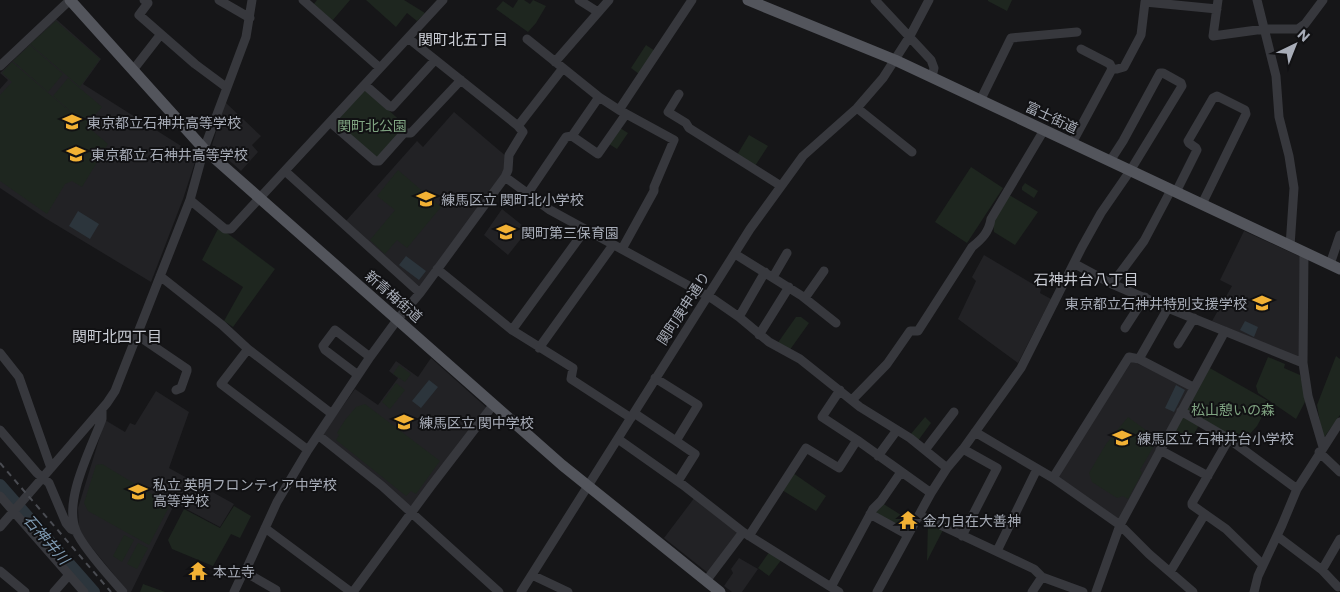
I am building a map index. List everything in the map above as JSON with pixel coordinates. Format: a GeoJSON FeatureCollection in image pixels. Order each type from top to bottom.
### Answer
{"type":"FeatureCollection","features":[{"type":"Feature","properties":{"kind":"main road","name":"新青梅街道"},"geometry":{"type":"LineString","coordinates":[[70,0],[204,149],[588,487],[707,586],[720,592]]}},
{"type":"Feature","properties":{"kind":"main road","name":"富士街道"},"geometry":{"type":"LineString","coordinates":[[748,0],[895,60],[1335,266]]}},
{"type":"Feature","properties":{"kind":"street"},"geometry":{"type":"LineString","coordinates":[[0,66],[70,0]]}},
{"type":"Feature","properties":{"kind":"street"},"geometry":{"type":"LineString","coordinates":[[144,0],[148,3],[139,15],[195,64],[226,87]]}},
{"type":"Feature","properties":{"kind":"street"},"geometry":{"type":"LineString","coordinates":[[219,0],[250,18]]}},
{"type":"Feature","properties":{"kind":"street"},"geometry":{"type":"LineString","coordinates":[[0,527],[102,409],[114,391],[190,200],[204,149],[242,48],[250,18],[252,0]]}},
{"type":"Feature","properties":{"kind":"street"},"geometry":{"type":"LineString","coordinates":[[304,0],[380,68]]}},
{"type":"Feature","properties":{"kind":"street"},"geometry":{"type":"LineString","coordinates":[[190,200],[228,230],[443,0]]}},
{"type":"Feature","properties":{"kind":"street"},"geometry":{"type":"LineString","coordinates":[[579,0],[598,12]]}},
{"type":"Feature","properties":{"kind":"street"},"geometry":{"type":"LineString","coordinates":[[555,62],[609,0]]}},
{"type":"Feature","properties":{"kind":"street"},"geometry":{"type":"LineString","coordinates":[[528,193],[566,137],[572,136],[598,154],[692,0]]}},
{"type":"Feature","properties":{"kind":"street"},"geometry":{"type":"LineString","coordinates":[[875,0],[931,60],[934,68],[932,77]]}},
{"type":"Feature","properties":{"kind":"street","name":"関町庚申通り"},"geometry":{"type":"LineString","coordinates":[[521,592],[655,378],[781,186],[803,156],[857,108],[883,78],[910,36],[929,0]]}},
{"type":"Feature","properties":{"kind":"street"},"geometry":{"type":"LineString","coordinates":[[1257,0],[1276,76],[1279,117],[1289,156],[1294,188],[1290,246]]}},
{"type":"Feature","properties":{"kind":"street"},"geometry":{"type":"LineString","coordinates":[[1112,69],[1124,67],[1140,35],[1145,2],[1183,2],[1217,5],[1213,36],[1264,29],[1299,28],[1305,24],[1323,0]]}},
{"type":"Feature","properties":{"kind":"street"},"geometry":{"type":"LineString","coordinates":[[981,99],[1011,38],[1077,32]]}},
{"type":"Feature","properties":{"kind":"street"},"geometry":{"type":"LineString","coordinates":[[133,70],[161,34]]}},
{"type":"Feature","properties":{"kind":"street"},"geometry":{"type":"LineString","coordinates":[[234,592],[242,575],[246,572],[277,502],[308,450],[397,320],[420,293],[506,177],[510,155],[523,132],[408,38]]}},
{"type":"Feature","properties":{"kind":"street"},"geometry":{"type":"LineString","coordinates":[[528,39],[599,97],[622,112],[674,140],[654,191],[622,249]]}},
{"type":"Feature","properties":{"kind":"street"},"geometry":{"type":"LineString","coordinates":[[1082,49],[1110,64],[1112,69]]}},
{"type":"Feature","properties":{"kind":"street"},"geometry":{"type":"LineString","coordinates":[[365,85],[392,107],[435,60]]}},
{"type":"Feature","properties":{"kind":"street"},"geometry":{"type":"LineString","coordinates":[[518,126],[563,68]]}},
{"type":"Feature","properties":{"kind":"street"},"geometry":{"type":"LineString","coordinates":[[1072,142],[1112,69]]}},
{"type":"Feature","properties":{"kind":"street"},"geometry":{"type":"LineString","coordinates":[[877,592],[931,492],[1022,368],[1101,213],[1182,86],[1181,83],[1160,73],[1110,161]]}},
{"type":"Feature","properties":{"kind":"street"},"geometry":{"type":"LineString","coordinates":[[330,122],[375,161],[379,162],[404,134],[411,133],[461,80]]}},
{"type":"Feature","properties":{"kind":"street"},"geometry":{"type":"LineString","coordinates":[[678,94],[668,112],[686,123],[689,128],[781,186]]}},
{"type":"Feature","properties":{"kind":"street"},"geometry":{"type":"LineString","coordinates":[[1112,284],[1144,242],[1197,150],[1188,141],[1212,98],[1217,96],[1245,110],[1246,114],[1202,204]]}},
{"type":"Feature","properties":{"kind":"street"},"geometry":{"type":"LineString","coordinates":[[572,136],[599,97]]}},
{"type":"Feature","properties":{"kind":"street"},"geometry":{"type":"LineString","coordinates":[[857,108],[912,152]]}},
{"type":"Feature","properties":{"kind":"street"},"geometry":{"type":"LineString","coordinates":[[852,400],[887,364],[910,331],[918,331],[972,247],[982,239],[990,228],[991,219],[1044,130]]}},
{"type":"Feature","properties":{"kind":"street"},"geometry":{"type":"LineString","coordinates":[[284,171],[420,293]]}},
{"type":"Feature","properties":{"kind":"street"},"geometry":{"type":"LineString","coordinates":[[506,177],[550,210],[708,296],[739,317],[769,342],[800,359],[852,400],[925,450],[947,468]]}},
{"type":"Feature","properties":{"kind":"street"},"geometry":{"type":"LineString","coordinates":[[512,330],[585,230]]}},
{"type":"Feature","properties":{"kind":"street"},"geometry":{"type":"LineString","coordinates":[[1335,266],[1340,234]]}},
{"type":"Feature","properties":{"kind":"street"},"geometry":{"type":"LineString","coordinates":[[539,348],[613,244]]}},
{"type":"Feature","properties":{"kind":"street"},"geometry":{"type":"LineString","coordinates":[[1304,252],[1303,363],[1308,396],[1321,450],[1340,472]]}},
{"type":"Feature","properties":{"kind":"street"},"geometry":{"type":"LineString","coordinates":[[739,317],[787,253]]}},
{"type":"Feature","properties":{"kind":"street"},"geometry":{"type":"LineString","coordinates":[[735,254],[789,287],[836,322]]}},
{"type":"Feature","properties":{"kind":"street"},"geometry":{"type":"LineString","coordinates":[[1075,264],[1112,284],[1303,363]]}},
{"type":"Feature","properties":{"kind":"street"},"geometry":{"type":"LineString","coordinates":[[437,269],[512,330],[573,368],[571,378],[695,454],[678,481]]}},
{"type":"Feature","properties":{"kind":"street"},"geometry":{"type":"LineString","coordinates":[[805,298],[824,271]]}},
{"type":"Feature","properties":{"kind":"street"},"geometry":{"type":"LineString","coordinates":[[160,276],[222,325],[248,349],[332,414]]}},
{"type":"Feature","properties":{"kind":"street"},"geometry":{"type":"LineString","coordinates":[[759,334],[789,287]]}},
{"type":"Feature","properties":{"kind":"street"},"geometry":{"type":"LineString","coordinates":[[1125,328],[1145,297]]}},
{"type":"Feature","properties":{"kind":"street"},"geometry":{"type":"LineString","coordinates":[[1139,359],[1168,308]]}},
{"type":"Feature","properties":{"kind":"street"},"geometry":{"type":"LineString","coordinates":[[1178,344],[1194,318]]}},
{"type":"Feature","properties":{"kind":"street"},"geometry":{"type":"LineString","coordinates":[[358,375],[325,350],[323,346],[335,330],[370,358]]}},
{"type":"Feature","properties":{"kind":"street"},"geometry":{"type":"LineString","coordinates":[[1096,592],[1120,525],[1225,331]]}},
{"type":"Feature","properties":{"kind":"street"},"geometry":{"type":"LineString","coordinates":[[137,335],[187,369],[181,388],[176,390]]}},
{"type":"Feature","properties":{"kind":"street"},"geometry":{"type":"LineString","coordinates":[[248,349],[221,384],[308,450]]}},
{"type":"Feature","properties":{"kind":"street"},"geometry":{"type":"LineString","coordinates":[[0,353],[19,377],[50,468]]}},
{"type":"Feature","properties":{"kind":"street"},"geometry":{"type":"LineString","coordinates":[[1053,478],[1129,357],[1139,359],[1193,387]]}},
{"type":"Feature","properties":{"kind":"street"},"geometry":{"type":"LineString","coordinates":[[655,378],[698,404],[676,441]]}},
{"type":"Feature","properties":{"kind":"street"},"geometry":{"type":"LineString","coordinates":[[840,390],[822,417],[931,492]]}},
{"type":"Feature","properties":{"kind":"street"},"geometry":{"type":"LineString","coordinates":[[265,528],[352,592],[494,404]]}},
{"type":"Feature","properties":{"kind":"street"},"geometry":{"type":"LineString","coordinates":[[102,409],[102,418],[73,497],[72,510],[76,531],[82,541],[123,592]]}},
{"type":"Feature","properties":{"kind":"street"},"geometry":{"type":"LineString","coordinates":[[1181,411],[1229,439],[1297,489]]}},
{"type":"Feature","properties":{"kind":"street"},"geometry":{"type":"LineString","coordinates":[[925,450],[954,412]]}},
{"type":"Feature","properties":{"kind":"street"},"geometry":{"type":"LineString","coordinates":[[1254,592],[1263,565],[1297,489],[1340,422]]}},
{"type":"Feature","properties":{"kind":"street"},"geometry":{"type":"LineString","coordinates":[[0,430],[52,488],[66,523],[71,529],[76,531]]}},
{"type":"Feature","properties":{"kind":"street"},"geometry":{"type":"LineString","coordinates":[[878,456],[897,430]]}},
{"type":"Feature","properties":{"kind":"street"},"geometry":{"type":"LineString","coordinates":[[975,432],[1053,478],[1120,525],[1193,592]]}},
{"type":"Feature","properties":{"kind":"street"},"geometry":{"type":"LineString","coordinates":[[318,435],[382,486],[500,592]]}},
{"type":"Feature","properties":{"kind":"street"},"geometry":{"type":"LineString","coordinates":[[618,439],[678,481],[746,534],[835,590],[870,514],[901,472]]}},
{"type":"Feature","properties":{"kind":"street"},"geometry":{"type":"LineString","coordinates":[[1229,439],[1192,504],[1226,529],[1263,565]]}},
{"type":"Feature","properties":{"kind":"street"},"geometry":{"type":"LineString","coordinates":[[707,586],[806,448],[839,468],[857,440]]}},
{"type":"Feature","properties":{"kind":"street"},"geometry":{"type":"LineString","coordinates":[[962,536],[997,468],[963,449]]}},
{"type":"Feature","properties":{"kind":"street"},"geometry":{"type":"LineString","coordinates":[[1160,450],[1208,476]]}},
{"type":"Feature","properties":{"kind":"street"},"geometry":{"type":"LineString","coordinates":[[997,551],[1037,469]]}},
{"type":"Feature","properties":{"kind":"street"},"geometry":{"type":"LineString","coordinates":[[0,496],[84,592]]}},
{"type":"Feature","properties":{"kind":"street"},"geometry":{"type":"LineString","coordinates":[[870,514],[908,535]]}},
{"type":"Feature","properties":{"kind":"street"},"geometry":{"type":"LineString","coordinates":[[1170,572],[1205,514]]}},
{"type":"Feature","properties":{"kind":"street"},"geometry":{"type":"LineString","coordinates":[[919,515],[1034,569],[1042,577],[1082,592]]}},
{"type":"Feature","properties":{"kind":"street"},"geometry":{"type":"LineString","coordinates":[[1277,536],[1322,570],[1338,587]]}},
{"type":"Feature","properties":{"kind":"street"},"geometry":{"type":"LineString","coordinates":[[1322,570],[1340,539]]}},
{"type":"Feature","properties":{"kind":"street"},"geometry":{"type":"LineString","coordinates":[[0,571],[24,592]]}},
{"type":"Feature","properties":{"kind":"street"},"geometry":{"type":"LineString","coordinates":[[246,572],[276,590],[276,592]]}},
{"type":"Feature","properties":{"kind":"street"},"geometry":{"type":"LineString","coordinates":[[54,592],[69,575]]}},
{"type":"Feature","properties":{"kind":"street"},"geometry":{"type":"LineString","coordinates":[[532,575],[568,592]]}},
{"type":"Feature","properties":{"kind":"street"},"geometry":{"type":"LineString","coordinates":[[1032,592],[1042,577]]}},
{"type":"Feature","properties":{"kind":"shaded area","name":"東京都立石神井高等学校"},"geometry":{"type":"Polygon","coordinates":[[[56,19],[101,59],[83,84],[197,156],[183,199],[151,282],[45,218],[0,188],[0,89],[8,80],[0,73],[56,19]]]}},
{"type":"Feature","properties":{"kind":"shaded area"},"geometry":{"type":"Polygon","coordinates":[[[225,102],[261,136],[252,145],[258,152],[241,171],[212,145],[225,102]]]}},
{"type":"Feature","properties":{"kind":"shaded area","name":"練馬区立 関町北小学校"},"geometry":{"type":"Polygon","coordinates":[[[454,112],[507,157],[504,174],[420,287],[345,222],[417,141],[423,147],[454,112]]]}},
{"type":"Feature","properties":{"kind":"shaded area","name":"関町第三保育園"},"geometry":{"type":"Polygon","coordinates":[[[502,209],[528,230],[508,255],[484,235],[502,209]]]}},
{"type":"Feature","properties":{"kind":"shaded area"},"geometry":{"type":"Polygon","coordinates":[[[78,211],[99,224],[90,239],[69,226],[78,211]]]}},
{"type":"Feature","properties":{"kind":"shaded area","name":"東京都立石神井特別支援学校"},"geometry":{"type":"Polygon","coordinates":[[[1244,231],[1301,257],[1299,358],[1212,321],[1232,286],[1220,280],[1244,231]]]}},
{"type":"Feature","properties":{"kind":"shaded area"},"geometry":{"type":"Polygon","coordinates":[[[984,255],[1041,289],[1040,293],[1051,299],[1018,363],[958,319],[976,281],[972,277],[984,255]]]}},
{"type":"Feature","properties":{"kind":"shaded area"},"geometry":{"type":"Polygon","coordinates":[[[406,256],[426,271],[419,280],[399,265],[406,256]]]}},
{"type":"Feature","properties":{"kind":"shaded area"},"geometry":{"type":"Polygon","coordinates":[[[1245,321],[1258,327],[1254,337],[1240,330],[1245,321]]]}},
{"type":"Feature","properties":{"kind":"shaded area","name":"練馬区立 関中学校"},"geometry":{"type":"Polygon","coordinates":[[[431,358],[487,408],[409,507],[322,435],[355,389],[378,405],[398,378],[389,371],[396,361],[418,377],[431,358]]]}},
{"type":"Feature","properties":{"kind":"shaded area"},"geometry":{"type":"Polygon","coordinates":[[[1132,361],[1188,387],[1189,390],[1120,518],[1117,518],[1059,478],[1058,475],[1132,361]]]}},
{"type":"Feature","properties":{"kind":"shaded area"},"geometry":{"type":"Polygon","coordinates":[[[429,380],[438,387],[421,408],[412,401],[429,380]]]}},
{"type":"Feature","properties":{"kind":"shaded area"},"geometry":{"type":"Polygon","coordinates":[[[1176,385],[1185,390],[1174,412],[1165,408],[1176,385]]]}},
{"type":"Feature","properties":{"kind":"shaded area"},"geometry":{"type":"Polygon","coordinates":[[[156,391],[189,412],[169,468],[234,504],[220,527],[175,503],[131,592],[128,592],[84,538],[79,529],[78,508],[105,420],[125,432],[130,423],[135,425],[156,391]]]}},
{"type":"Feature","properties":{"kind":"shaded area"},"geometry":{"type":"Polygon","coordinates":[[[695,497],[738,531],[738,534],[708,573],[664,538],[695,497]]]}},
{"type":"Feature","properties":{"kind":"shaded area"},"geometry":{"type":"Polygon","coordinates":[[[739,558],[758,569],[742,592],[732,592],[724,586],[733,573],[731,569],[739,558]]]}},
{"type":"Feature","properties":{"kind":"green space"},"geometry":{"type":"Polygon","coordinates":[[[317,0],[350,0],[332,21],[313,5],[317,0]]]}},
{"type":"Feature","properties":{"kind":"green space"},"geometry":{"type":"Polygon","coordinates":[[[366,0],[404,0],[425,13],[417,21],[407,13],[396,27],[366,0]]]}},
{"type":"Feature","properties":{"kind":"green space"},"geometry":{"type":"Polygon","coordinates":[[[518,0],[524,0],[530,4],[533,0],[546,6],[528,32],[496,9],[503,1],[513,8],[518,0]]]}},
{"type":"Feature","properties":{"kind":"green space"},"geometry":{"type":"Polygon","coordinates":[[[988,0],[1012,0],[1007,11],[988,0]]]}},
{"type":"Feature","properties":{"kind":"green space"},"geometry":{"type":"Polygon","coordinates":[[[56,21],[100,59],[80,87],[30,44],[56,21]]]}},
{"type":"Feature","properties":{"kind":"green space"},"geometry":{"type":"Polygon","coordinates":[[[30,45],[63,74],[48,92],[13,61],[30,45]]]}},
{"type":"Feature","properties":{"kind":"green space"},"geometry":{"type":"Polygon","coordinates":[[[646,45],[655,51],[639,74],[631,68],[646,45]]]}},
{"type":"Feature","properties":{"kind":"green space"},"geometry":{"type":"Polygon","coordinates":[[[12,62],[108,144],[82,187],[72,181],[65,184],[47,214],[0,181],[0,95],[12,82],[2,73],[12,62]]]}},
{"type":"Feature","properties":{"kind":"green space"},"geometry":{"type":"Polygon","coordinates":[[[68,78],[102,107],[86,125],[53,96],[68,78]]]}},
{"type":"Feature","properties":{"kind":"green space","name":"関町北公園"},"geometry":{"type":"Polygon","coordinates":[[[363,90],[367,90],[409,129],[378,158],[334,122],[363,90]]]}},
{"type":"Feature","properties":{"kind":"green space"},"geometry":{"type":"Polygon","coordinates":[[[620,128],[628,133],[617,149],[609,144],[620,128]]]}},
{"type":"Feature","properties":{"kind":"green space"},"geometry":{"type":"Polygon","coordinates":[[[749,135],[768,146],[755,166],[737,155],[749,135]]]}},
{"type":"Feature","properties":{"kind":"green space"},"geometry":{"type":"Polygon","coordinates":[[[971,167],[1003,188],[967,243],[935,222],[971,167]]]}},
{"type":"Feature","properties":{"kind":"green space"},"geometry":{"type":"Polygon","coordinates":[[[398,170],[441,207],[407,248],[397,240],[385,254],[370,240],[395,210],[377,196],[398,170]]]}},
{"type":"Feature","properties":{"kind":"green space"},"geometry":{"type":"Polygon","coordinates":[[[1025,183],[1038,191],[1034,198],[1022,190],[1025,183]]]}},
{"type":"Feature","properties":{"kind":"green space"},"geometry":{"type":"Polygon","coordinates":[[[1008,196],[1038,212],[1015,245],[994,232],[993,221],[1008,196]]]}},
{"type":"Feature","properties":{"kind":"green space"},"geometry":{"type":"Polygon","coordinates":[[[219,227],[275,269],[233,327],[224,321],[243,287],[202,260],[219,227]]]}},
{"type":"Feature","properties":{"kind":"green space"},"geometry":{"type":"Polygon","coordinates":[[[796,317],[801,317],[809,323],[789,351],[777,344],[796,317]]]}},
{"type":"Feature","properties":{"kind":"green space"},"geometry":{"type":"Polygon","coordinates":[[[1336,356],[1340,359],[1340,415],[1323,439],[1317,405],[1336,356]]]}},
{"type":"Feature","properties":{"kind":"green space"},"geometry":{"type":"Polygon","coordinates":[[[1268,357],[1285,364],[1284,368],[1300,375],[1306,400],[1296,419],[1258,393],[1256,386],[1268,357]]]}},
{"type":"Feature","properties":{"kind":"green space"},"geometry":{"type":"Polygon","coordinates":[[[399,365],[411,374],[405,382],[393,374],[399,365]]]}},
{"type":"Feature","properties":{"kind":"green space","name":"松山憩いの森"},"geometry":{"type":"Polygon","coordinates":[[[1208,367],[1270,402],[1257,426],[1241,444],[1183,410],[1208,367]]]}},
{"type":"Feature","properties":{"kind":"green space"},"geometry":{"type":"Polygon","coordinates":[[[396,383],[405,390],[390,409],[382,402],[396,383]]]}},
{"type":"Feature","properties":{"kind":"green space"},"geometry":{"type":"Polygon","coordinates":[[[365,404],[440,461],[416,494],[411,491],[406,496],[336,440],[339,435],[337,433],[345,420],[356,407],[365,404]]]}},
{"type":"Feature","properties":{"kind":"green space"},"geometry":{"type":"Polygon","coordinates":[[[1183,414],[1200,423],[1189,444],[1172,434],[1183,414]]]}},
{"type":"Feature","properties":{"kind":"green space"},"geometry":{"type":"Polygon","coordinates":[[[925,417],[931,423],[917,442],[910,435],[925,417]]]}},
{"type":"Feature","properties":{"kind":"green space"},"geometry":{"type":"Polygon","coordinates":[[[1128,417],[1158,439],[1140,470],[1142,473],[1128,499],[1123,496],[1117,498],[1092,482],[1089,473],[1106,444],[1128,417]]]}},
{"type":"Feature","properties":{"kind":"green space"},"geometry":{"type":"Polygon","coordinates":[[[102,464],[170,505],[149,545],[88,511],[84,503],[96,465],[102,464]]]}},
{"type":"Feature","properties":{"kind":"green space"},"geometry":{"type":"Polygon","coordinates":[[[793,473],[826,496],[816,511],[782,490],[793,473]]]}},
{"type":"Feature","properties":{"kind":"green space"},"geometry":{"type":"Polygon","coordinates":[[[882,503],[912,522],[907,530],[875,514],[875,511],[882,503]]]}},
{"type":"Feature","properties":{"kind":"green space"},"geometry":{"type":"Polygon","coordinates":[[[234,506],[251,516],[240,538],[231,534],[213,566],[172,549],[168,540],[184,509],[220,528],[234,506]]]}},
{"type":"Feature","properties":{"kind":"green space"},"geometry":{"type":"Polygon","coordinates":[[[928,522],[943,530],[927,561],[928,522]]]}},
{"type":"Feature","properties":{"kind":"green space"},"geometry":{"type":"Polygon","coordinates":[[[124,535],[134,540],[122,562],[113,556],[124,535]]]}},
{"type":"Feature","properties":{"kind":"green space"},"geometry":{"type":"Polygon","coordinates":[[[138,543],[148,548],[137,569],[127,564],[138,543]]]}},
{"type":"Feature","properties":{"kind":"green space"},"geometry":{"type":"Polygon","coordinates":[[[770,551],[782,559],[769,576],[758,568],[770,551]]]}},
{"type":"Feature","properties":{"kind":"green space"},"geometry":{"type":"Polygon","coordinates":[[[143,584],[165,592],[140,592],[143,584]]]}},
{"type":"Feature","properties":{"kind":"waterway","name":"石神井川"},"geometry":{"type":"LineString","coordinates":[[0,485],[94,592]]}},
{"type":"Feature","properties":{"kind":"railway"},"geometry":{"type":"LineString","coordinates":[[0,463],[111,592]]}},
{"type":"Feature","properties":{"kind":"place","name":"東京都立石神井高等学校"},"geometry":{"type":"Point","coordinates":[72,122]}},
{"type":"Feature","properties":{"kind":"place","name":"東京都立 石神井高等学校"},"geometry":{"type":"Point","coordinates":[76,154]}},
{"type":"Feature","properties":{"kind":"place","name":"練馬区立 関町北小学校"},"geometry":{"type":"Point","coordinates":[426,199]}},
{"type":"Feature","properties":{"kind":"place","name":"関町第三保育園"},"geometry":{"type":"Point","coordinates":[506,232]}},
{"type":"Feature","properties":{"kind":"place","name":"東京都立石神井特別支援学校"},"geometry":{"type":"Point","coordinates":[1262,303]}},
{"type":"Feature","properties":{"kind":"place","name":"練馬区立 関中学校"},"geometry":{"type":"Point","coordinates":[404,422]}},
{"type":"Feature","properties":{"kind":"place","name":"練馬区立 石神井台小学校"},"geometry":{"type":"Point","coordinates":[1122,438]}},
{"type":"Feature","properties":{"kind":"place","name":"私立 英明フロンティア中学校 高等学校"},"geometry":{"type":"Point","coordinates":[138,492]}},
{"type":"Feature","properties":{"kind":"place","name":"金力自在大善神"},"geometry":{"type":"Point","coordinates":[908,520]}},
{"type":"Feature","properties":{"kind":"place","name":"本立寺"},"geometry":{"type":"Point","coordinates":[198,571]}},
{"type":"Feature","properties":{"kind":"district","name":"関町北五丁目"},"geometry":{"type":"Point","coordinates":[463,39]}},
{"type":"Feature","properties":{"kind":"district","name":"石神井台八丁目"},"geometry":{"type":"Point","coordinates":[1086,279]}},
{"type":"Feature","properties":{"kind":"district","name":"関町北四丁目"},"geometry":{"type":"Point","coordinates":[117,336]}}]}
